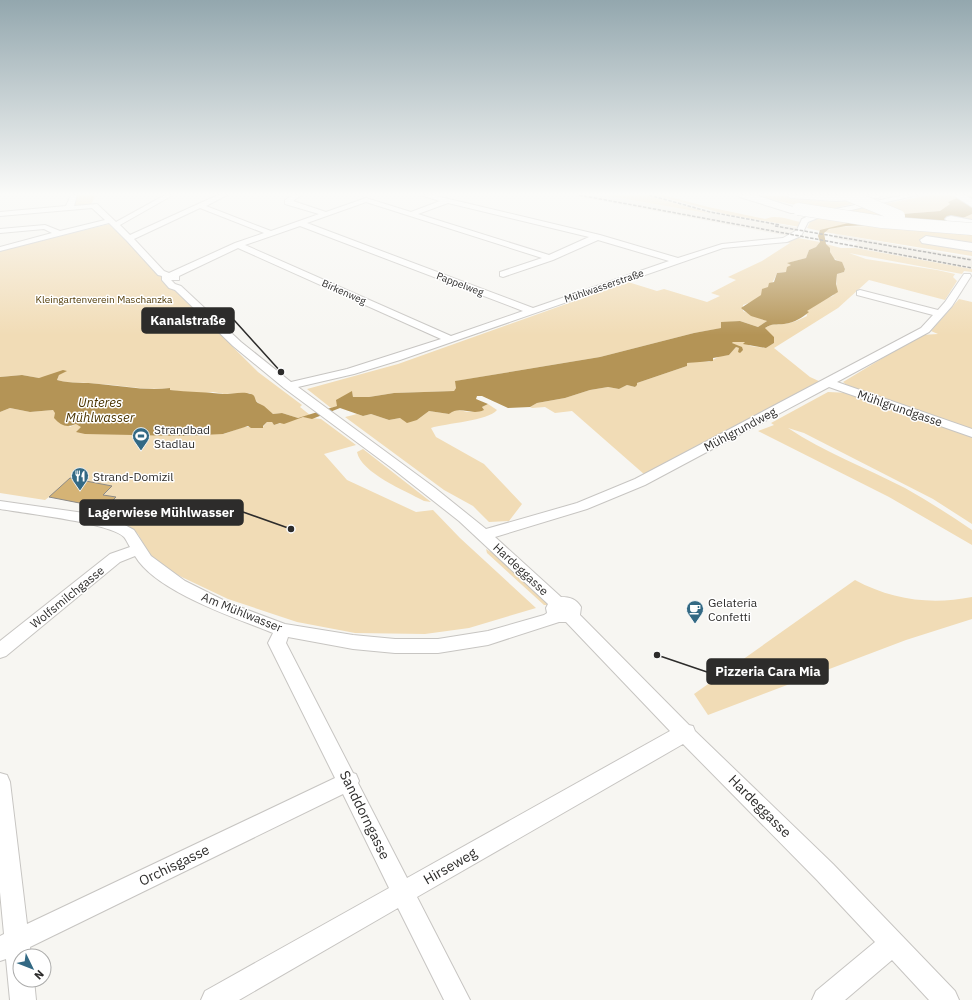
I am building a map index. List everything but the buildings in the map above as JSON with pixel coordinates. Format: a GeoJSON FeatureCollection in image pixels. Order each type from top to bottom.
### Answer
{"type":"FeatureCollection","features":[{"type":"Feature","properties":{"kind":"highway"},"geometry":{"type":"LineString","coordinates":[[937,242],[972,247]]}},
{"type":"Feature","properties":{"kind":"street"},"geometry":{"type":"LineString","coordinates":[[0,249],[29,242]]}},
{"type":"Feature","properties":{"kind":"street"},"geometry":{"type":"LineString","coordinates":[[132,242],[161,273],[167,276],[177,274],[247,242]]}},
{"type":"Feature","properties":{"kind":"street","name":"Pappelweg"},"geometry":{"type":"LineString","coordinates":[[346,242],[532,311]]}},
{"type":"Feature","properties":{"kind":"street"},"geometry":{"type":"LineString","coordinates":[[499,242],[550,258]]}},
{"type":"Feature","properties":{"kind":"street"},"geometry":{"type":"LineString","coordinates":[[503,274],[550,258],[587,242]]}},
{"type":"Feature","properties":{"kind":"street"},"geometry":{"type":"LineString","coordinates":[[613,242],[677,261]]}},
{"type":"Feature","properties":{"kind":"street","name":"Mühlwasserstraße"},"geometry":{"type":"LineString","coordinates":[[288,386],[362,368],[722,246],[758,242]]}},
{"type":"Feature","properties":{"kind":"street","name":"Birkenweg"},"geometry":{"type":"LineString","coordinates":[[238,245],[450,339]]}},
{"type":"Feature","properties":{"kind":"street","name":"Hardeggasse"},"geometry":{"type":"LineString","coordinates":[[167,276],[166,280],[172,286],[178,288],[236,344],[288,386],[431,492],[484,534],[634,683],[686,732],[825,872],[946,1000]]}},
{"type":"Feature","properties":{"kind":"street","name":"Mühlgrundweg"},"geometry":{"type":"LineString","coordinates":[[484,534],[582,506],[640,482],[828,383],[925,330],[940,314],[968,276]]}},
{"type":"Feature","properties":{"kind":"street"},"geometry":{"type":"LineString","coordinates":[[860,292],[940,314]]}},
{"type":"Feature","properties":{"kind":"street","name":"Mühlgrundgasse"},"geometry":{"type":"LineString","coordinates":[[828,383],[972,433]]}},
{"type":"Feature","properties":{"kind":"street","name":"Am Mühlwasser"},"geometry":{"type":"LineString","coordinates":[[0,505],[105,522],[129,533],[145,560],[178,585],[223,607],[283,630],[353,642],[395,646],[438,646],[488,638],[550,619],[562,611]]}},
{"type":"Feature","properties":{"kind":"street","name":"Wolfsmilchgasse"},"geometry":{"type":"LineString","coordinates":[[0,651],[115,558],[138,550]]}},
{"type":"Feature","properties":{"kind":"street","name":"Sanddorngasse"},"geometry":{"type":"LineString","coordinates":[[283,630],[278,643],[457,1000]]}},
{"type":"Feature","properties":{"kind":"street","name":"Hirseweg"},"geometry":{"type":"LineString","coordinates":[[214,1000],[686,732]]}},
{"type":"Feature","properties":{"kind":"street","name":"Orchisgasse"},"geometry":{"type":"LineString","coordinates":[[8,944],[348,781]]}},
{"type":"Feature","properties":{"kind":"street"},"geometry":{"type":"LineString","coordinates":[[0,782],[8,944],[12,954]]}},
{"type":"Feature","properties":{"kind":"street"},"geometry":{"type":"LineString","coordinates":[[825,1000],[892,944]]}},
{"type":"Feature","properties":{"kind":"street"},"geometry":{"type":"LineString","coordinates":[[22,988],[23,1000]]}},
{"type":"Feature","properties":{"kind":"shaded area"},"geometry":{"type":"Polygon","coordinates":[[[851,242],[879,242],[972,258],[972,269],[852,247],[858,243],[851,242]]]}},
{"type":"Feature","properties":{"kind":"green space","name":"Kleingartenverein Maschanzka"},"geometry":{"type":"Polygon","coordinates":[[[38,242],[127,242],[258,372],[302,405],[300,407],[310,415],[298,418],[282,413],[273,414],[261,405],[250,393],[224,394],[213,392],[198,394],[170,390],[170,388],[143,388],[67,382],[57,380],[59,375],[39,378],[22,375],[0,377],[0,251],[38,242]]]}},
{"type":"Feature","properties":{"kind":"green space"},"geometry":{"type":"Polygon","coordinates":[[[784,242],[820,242],[816,247],[809,250],[806,258],[788,263],[792,265],[786,272],[777,273],[772,283],[764,293],[749,303],[743,305],[743,311],[767,321],[758,327],[740,321],[721,323],[722,328],[694,333],[600,357],[456,381],[456,388],[454,391],[394,393],[369,397],[353,397],[352,392],[337,406],[331,408],[307,389],[398,364],[628,282],[657,291],[664,289],[707,302],[720,296],[711,293],[736,280],[728,277],[762,261],[790,243],[784,242]]]}},
{"type":"Feature","properties":{"kind":"green space"},"geometry":{"type":"Polygon","coordinates":[[[884,242],[972,242],[972,256],[884,242]]]}},
{"type":"Feature","properties":{"kind":"green space"},"geometry":{"type":"Polygon","coordinates":[[[826,244],[841,248],[855,248],[972,269],[972,272],[964,271],[962,274],[849,253],[866,259],[955,274],[953,277],[957,281],[945,300],[869,280],[838,308],[774,348],[810,377],[821,382],[645,475],[572,411],[555,413],[545,407],[530,407],[537,403],[565,398],[590,390],[608,387],[619,389],[627,385],[635,387],[637,383],[687,366],[687,363],[699,361],[709,362],[720,356],[729,355],[736,347],[739,348],[740,353],[739,346],[731,343],[733,342],[747,342],[750,346],[766,348],[774,343],[765,328],[767,326],[790,323],[807,316],[806,311],[833,296],[836,290],[837,274],[844,272],[845,268],[840,262],[833,258],[826,244]]]}},
{"type":"Feature","properties":{"kind":"green space"},"geometry":{"type":"Polygon","coordinates":[[[959,299],[972,302],[972,431],[849,387],[843,382],[921,335],[938,334],[931,331],[959,299]]]}},
{"type":"Feature","properties":{"kind":"green space"},"geometry":{"type":"Polygon","coordinates":[[[828,392],[851,393],[865,401],[972,436],[972,524],[933,499],[804,433],[788,428],[831,452],[905,488],[939,508],[972,530],[972,545],[889,497],[758,431],[774,425],[771,423],[828,392]]]}},
{"type":"Feature","properties":{"kind":"green space"},"geometry":{"type":"Polygon","coordinates":[[[488,404],[497,410],[485,417],[431,428],[436,437],[484,464],[522,504],[509,521],[489,522],[473,506],[444,490],[345,417],[357,414],[363,416],[371,414],[389,420],[400,418],[417,420],[429,411],[449,414],[457,410],[470,412],[483,409],[482,407],[488,404]]]}},
{"type":"Feature","properties":{"kind":"green space"},"geometry":{"type":"Polygon","coordinates":[[[10,408],[30,412],[53,410],[70,427],[76,424],[224,434],[243,427],[263,427],[267,422],[272,422],[274,425],[303,417],[321,419],[356,445],[324,454],[347,480],[416,512],[433,510],[460,538],[536,608],[469,628],[425,634],[355,633],[297,622],[228,599],[169,571],[151,557],[138,534],[126,524],[134,518],[159,510],[105,508],[49,497],[45,500],[0,493],[0,412],[10,408]]]}},
{"type":"Feature","properties":{"kind":"green space"},"geometry":{"type":"Polygon","coordinates":[[[363,449],[431,502],[424,501],[396,487],[375,474],[360,460],[357,452],[363,449]]]}},
{"type":"Feature","properties":{"kind":"green space"},"geometry":{"type":"Polygon","coordinates":[[[486,549],[502,559],[547,602],[548,605],[544,605],[487,553],[486,549]]]}},
{"type":"Feature","properties":{"kind":"green space"},"geometry":{"type":"Polygon","coordinates":[[[855,580],[883,592],[912,599],[942,601],[972,597],[972,619],[906,640],[708,715],[694,694],[855,580]]]}},
{"type":"Feature","properties":{"kind":"water","name":"Unteres Mühlwasser"},"geometry":{"type":"Polygon","coordinates":[[[820,242],[826,242],[835,260],[842,262],[845,269],[844,272],[837,274],[836,284],[838,292],[807,311],[809,312],[798,320],[784,324],[767,326],[765,328],[774,337],[774,343],[766,348],[743,344],[745,342],[733,342],[732,343],[742,347],[743,350],[740,353],[738,352],[739,348],[736,347],[729,355],[713,358],[713,361],[687,363],[687,366],[637,383],[635,387],[627,385],[619,389],[608,387],[590,390],[565,398],[537,403],[530,407],[508,408],[482,396],[477,396],[476,399],[488,404],[482,407],[484,410],[475,412],[457,410],[449,414],[429,411],[417,420],[407,423],[400,418],[389,420],[371,414],[363,416],[340,408],[312,419],[303,417],[284,424],[280,423],[274,425],[272,422],[267,422],[263,428],[251,428],[248,426],[223,434],[181,436],[85,434],[76,432],[81,427],[76,424],[64,426],[59,423],[54,418],[55,413],[53,410],[30,412],[10,408],[0,412],[0,377],[22,375],[39,378],[63,370],[67,371],[59,375],[57,380],[143,389],[170,388],[170,390],[223,394],[248,393],[254,395],[258,403],[273,414],[282,413],[298,418],[337,406],[336,400],[352,391],[353,397],[369,397],[394,393],[454,391],[456,388],[455,381],[600,357],[694,333],[721,328],[721,322],[740,321],[758,327],[767,321],[751,316],[741,308],[761,295],[762,289],[768,287],[769,283],[774,282],[777,273],[786,272],[787,267],[791,265],[787,263],[806,258],[809,250],[816,247],[820,242]]]}},
{"type":"Feature","properties":{"kind":"railway"},"geometry":{"type":"LineString","coordinates":[[830,242],[972,268]]}},
{"type":"Feature","properties":{"kind":"railway"},"geometry":{"type":"LineString","coordinates":[[866,242],[972,260]]}},
{"type":"Feature","properties":{"kind":"place","name":"Kanalstraße"},"geometry":{"type":"Point","coordinates":[281,372]}},
{"type":"Feature","properties":{"kind":"place","name":"Strandbad Stadlau"},"geometry":{"type":"Point","coordinates":[141,451]}},
{"type":"Feature","properties":{"kind":"place","name":"Strand-Domizil"},"geometry":{"type":"Point","coordinates":[80,491]}},
{"type":"Feature","properties":{"kind":"place","name":"Lagerwiese Mühlwasser"},"geometry":{"type":"Point","coordinates":[291,529]}},
{"type":"Feature","properties":{"kind":"place","name":"Gelateria Confetti"},"geometry":{"type":"Point","coordinates":[695,624]}},
{"type":"Feature","properties":{"kind":"place","name":"Pizzeria Cara Mia"},"geometry":{"type":"Point","coordinates":[657,655]}}]}
